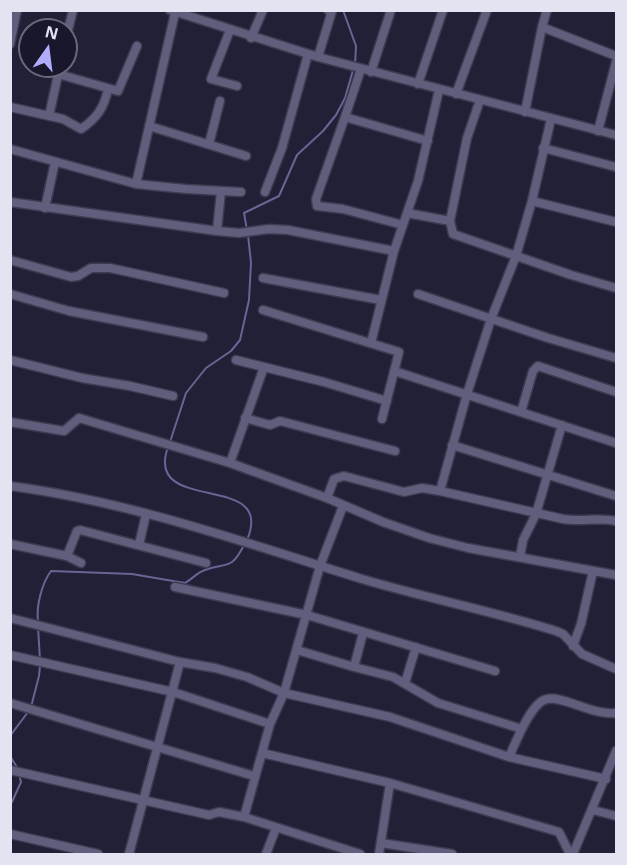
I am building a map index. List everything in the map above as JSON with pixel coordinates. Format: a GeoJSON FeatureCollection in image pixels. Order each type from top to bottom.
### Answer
{"type":"FeatureCollection","features":[{"type":"Feature","properties":{"kind":"street"},"geometry":{"type":"LineString","coordinates":[[251,38],[263,10]]}},
{"type":"Feature","properties":{"kind":"street"},"geometry":{"type":"LineString","coordinates":[[318,57],[332,11],[328,10]]}},
{"type":"Feature","properties":{"kind":"street"},"geometry":{"type":"LineString","coordinates":[[371,72],[391,10]]}},
{"type":"Feature","properties":{"kind":"street"},"geometry":{"type":"LineString","coordinates":[[418,84],[443,10]]}},
{"type":"Feature","properties":{"kind":"street"},"geometry":{"type":"LineString","coordinates":[[456,94],[487,10]]}},
{"type":"Feature","properties":{"kind":"street"},"geometry":{"type":"LineString","coordinates":[[525,112],[542,27],[548,10]]}},
{"type":"Feature","properties":{"kind":"street"},"geometry":{"type":"LineString","coordinates":[[136,184],[172,12],[251,38],[359,69],[616,135]]}},
{"type":"Feature","properties":{"kind":"street"},"geometry":{"type":"LineString","coordinates":[[10,44],[15,15]]}},
{"type":"Feature","properties":{"kind":"street"},"geometry":{"type":"LineString","coordinates":[[542,27],[616,56]]}},
{"type":"Feature","properties":{"kind":"street"},"geometry":{"type":"LineString","coordinates":[[230,30],[211,79],[237,86]]}},
{"type":"Feature","properties":{"kind":"street"},"geometry":{"type":"LineString","coordinates":[[78,77],[118,91],[137,46]]}},
{"type":"Feature","properties":{"kind":"street"},"geometry":{"type":"LineString","coordinates":[[265,192],[282,148],[308,54]]}},
{"type":"Feature","properties":{"kind":"street"},"geometry":{"type":"LineString","coordinates":[[598,131],[616,62]]}},
{"type":"Feature","properties":{"kind":"street"},"geometry":{"type":"LineString","coordinates":[[359,69],[316,199],[317,206],[343,209],[403,225]]}},
{"type":"Feature","properties":{"kind":"street"},"geometry":{"type":"LineString","coordinates":[[49,116],[57,78]]}},
{"type":"Feature","properties":{"kind":"street"},"geometry":{"type":"LineString","coordinates":[[10,107],[63,119],[81,129],[99,114],[108,89]]}},
{"type":"Feature","properties":{"kind":"street"},"geometry":{"type":"LineString","coordinates":[[371,343],[394,251],[428,141],[439,90]]}},
{"type":"Feature","properties":{"kind":"street"},"geometry":{"type":"LineString","coordinates":[[209,144],[220,100]]}},
{"type":"Feature","properties":{"kind":"street"},"geometry":{"type":"LineString","coordinates":[[480,100],[467,138],[450,221],[453,234],[616,288]]}},
{"type":"Feature","properties":{"kind":"street"},"geometry":{"type":"LineString","coordinates":[[345,117],[428,141]]}},
{"type":"Feature","properties":{"kind":"street"},"geometry":{"type":"LineString","coordinates":[[440,491],[491,319],[516,256],[532,201],[551,119]]}},
{"type":"Feature","properties":{"kind":"street"},"geometry":{"type":"LineString","coordinates":[[149,126],[246,156]]}},
{"type":"Feature","properties":{"kind":"street"},"geometry":{"type":"LineString","coordinates":[[543,148],[616,167]]}},
{"type":"Feature","properties":{"kind":"street"},"geometry":{"type":"LineString","coordinates":[[10,149],[136,184],[241,192]]}},
{"type":"Feature","properties":{"kind":"street"},"geometry":{"type":"LineString","coordinates":[[45,208],[55,162]]}},
{"type":"Feature","properties":{"kind":"street"},"geometry":{"type":"LineString","coordinates":[[217,231],[221,191]]}},
{"type":"Feature","properties":{"kind":"street"},"geometry":{"type":"LineString","coordinates":[[532,201],[616,222]]}},
{"type":"Feature","properties":{"kind":"street"},"geometry":{"type":"LineString","coordinates":[[10,202],[217,231],[239,233],[254,230],[288,230],[394,251]]}},
{"type":"Feature","properties":{"kind":"street"},"geometry":{"type":"LineString","coordinates":[[407,213],[450,221]]}},
{"type":"Feature","properties":{"kind":"street"},"geometry":{"type":"LineString","coordinates":[[10,260],[71,277],[78,276],[91,268],[110,268],[224,292]]}},
{"type":"Feature","properties":{"kind":"street"},"geometry":{"type":"LineString","coordinates":[[263,278],[381,300]]}},
{"type":"Feature","properties":{"kind":"street"},"geometry":{"type":"LineString","coordinates":[[10,294],[69,311],[203,337]]}},
{"type":"Feature","properties":{"kind":"street"},"geometry":{"type":"LineString","coordinates":[[418,294],[616,358]]}},
{"type":"Feature","properties":{"kind":"street"},"geometry":{"type":"LineString","coordinates":[[263,310],[399,352],[382,419]]}},
{"type":"Feature","properties":{"kind":"street"},"geometry":{"type":"LineString","coordinates":[[10,360],[82,378],[172,396]]}},
{"type":"Feature","properties":{"kind":"street"},"geometry":{"type":"LineString","coordinates":[[236,360],[387,401]]}},
{"type":"Feature","properties":{"kind":"street"},"geometry":{"type":"LineString","coordinates":[[521,412],[533,371],[538,366],[616,392]]}},
{"type":"Feature","properties":{"kind":"street"},"geometry":{"type":"LineString","coordinates":[[230,464],[264,367]]}},
{"type":"Feature","properties":{"kind":"street"},"geometry":{"type":"LineString","coordinates":[[394,371],[616,442]]}},
{"type":"Feature","properties":{"kind":"street"},"geometry":{"type":"LineString","coordinates":[[10,422],[64,431],[79,418],[230,464],[327,498],[429,538],[468,548],[616,575]]}},
{"type":"Feature","properties":{"kind":"street"},"geometry":{"type":"LineString","coordinates":[[245,418],[270,425],[280,421],[395,451]]}},
{"type":"Feature","properties":{"kind":"street"},"geometry":{"type":"LineString","coordinates":[[520,557],[526,531],[536,514],[562,425]]}},
{"type":"Feature","properties":{"kind":"street"},"geometry":{"type":"LineString","coordinates":[[452,445],[616,496]]}},
{"type":"Feature","properties":{"kind":"street"},"geometry":{"type":"LineString","coordinates":[[327,498],[332,483],[338,476],[344,476],[404,492],[422,488],[440,491],[574,521],[595,518],[616,521]]}},
{"type":"Feature","properties":{"kind":"street"},"geometry":{"type":"LineString","coordinates":[[10,486],[91,499],[232,538],[407,591],[556,631],[582,654],[616,669]]}},
{"type":"Feature","properties":{"kind":"street"},"geometry":{"type":"LineString","coordinates":[[243,817],[270,724],[284,693],[320,566],[343,506]]}},
{"type":"Feature","properties":{"kind":"street"},"geometry":{"type":"LineString","coordinates":[[139,545],[146,514]]}},
{"type":"Feature","properties":{"kind":"street"},"geometry":{"type":"LineString","coordinates":[[67,556],[74,535],[80,530],[206,563]]}},
{"type":"Feature","properties":{"kind":"street"},"geometry":{"type":"LineString","coordinates":[[10,544],[67,556],[81,562]]}},
{"type":"Feature","properties":{"kind":"street"},"geometry":{"type":"LineString","coordinates":[[573,646],[581,624],[593,571]]}},
{"type":"Feature","properties":{"kind":"street"},"geometry":{"type":"LineString","coordinates":[[175,587],[306,615],[495,671]]}},
{"type":"Feature","properties":{"kind":"street"},"geometry":{"type":"LineString","coordinates":[[10,618],[180,662],[237,674],[284,693],[390,717],[510,757],[606,778]]}},
{"type":"Feature","properties":{"kind":"street"},"geometry":{"type":"LineString","coordinates":[[354,667],[363,633]]}},
{"type":"Feature","properties":{"kind":"street"},"geometry":{"type":"LineString","coordinates":[[405,683],[416,647]]}},
{"type":"Feature","properties":{"kind":"street"},"geometry":{"type":"LineString","coordinates":[[297,650],[393,677],[438,703],[522,729]]}},
{"type":"Feature","properties":{"kind":"street"},"geometry":{"type":"LineString","coordinates":[[10,655],[173,692],[270,724]]}},
{"type":"Feature","properties":{"kind":"street"},"geometry":{"type":"LineString","coordinates":[[129,855],[180,662]]}},
{"type":"Feature","properties":{"kind":"street"},"geometry":{"type":"LineString","coordinates":[[510,757],[522,729],[539,703],[545,699],[554,699],[601,713],[616,713]]}},
{"type":"Feature","properties":{"kind":"street"},"geometry":{"type":"LineString","coordinates":[[15,704],[255,776]]}},
{"type":"Feature","properties":{"kind":"street"},"geometry":{"type":"LineString","coordinates":[[571,855],[606,778],[614,766],[616,752]]}},
{"type":"Feature","properties":{"kind":"street"},"geometry":{"type":"LineString","coordinates":[[262,753],[390,783],[559,832],[571,855]]}},
{"type":"Feature","properties":{"kind":"street"},"geometry":{"type":"LineString","coordinates":[[15,771],[209,815],[219,812],[243,817],[360,855]]}},
{"type":"Feature","properties":{"kind":"street"},"geometry":{"type":"LineString","coordinates":[[378,855],[390,783]]}},
{"type":"Feature","properties":{"kind":"street"},"geometry":{"type":"LineString","coordinates":[[593,810],[616,816]]}},
{"type":"Feature","properties":{"kind":"street"},"geometry":{"type":"LineString","coordinates":[[266,855],[276,828]]}},
{"type":"Feature","properties":{"kind":"street"},"geometry":{"type":"LineString","coordinates":[[10,834],[98,855]]}},
{"type":"Feature","properties":{"kind":"street"},"geometry":{"type":"LineString","coordinates":[[381,843],[452,855]]}},
{"type":"Feature","properties":{"kind":"waterway"},"geometry":{"type":"LineString","coordinates":[[343,10],[356,46],[355,65]]}},
{"type":"Feature","properties":{"kind":"waterway"},"geometry":{"type":"LineString","coordinates":[[247,230],[244,213],[279,196],[297,155],[323,131],[336,115],[345,98],[353,70]]}},
{"type":"Feature","properties":{"kind":"waterway"},"geometry":{"type":"LineString","coordinates":[[170,442],[186,393],[206,368],[231,351],[240,340],[249,300],[251,263],[248,235]]}},
{"type":"Feature","properties":{"kind":"waterway"},"geometry":{"type":"LineString","coordinates":[[168,447],[165,468],[174,481],[190,488],[229,498],[244,506],[251,519],[247,540]]}},
{"type":"Feature","properties":{"kind":"waterway"},"geometry":{"type":"LineString","coordinates":[[38,621],[40,595],[51,571],[132,574],[185,583],[202,571],[232,562],[244,545]]}},
{"type":"Feature","properties":{"kind":"waterway"},"geometry":{"type":"LineString","coordinates":[[38,627],[40,660]]}},
{"type":"Feature","properties":{"kind":"waterway"},"geometry":{"type":"LineString","coordinates":[[31,707],[40,666]]}},
{"type":"Feature","properties":{"kind":"waterway"},"geometry":{"type":"LineString","coordinates":[[10,736],[28,712]]}},
{"type":"Feature","properties":{"kind":"waterway"},"geometry":{"type":"LineString","coordinates":[[10,756],[18,769]]}},
{"type":"Feature","properties":{"kind":"waterway"},"geometry":{"type":"LineString","coordinates":[[10,802],[21,782],[19,774]]}}]}
